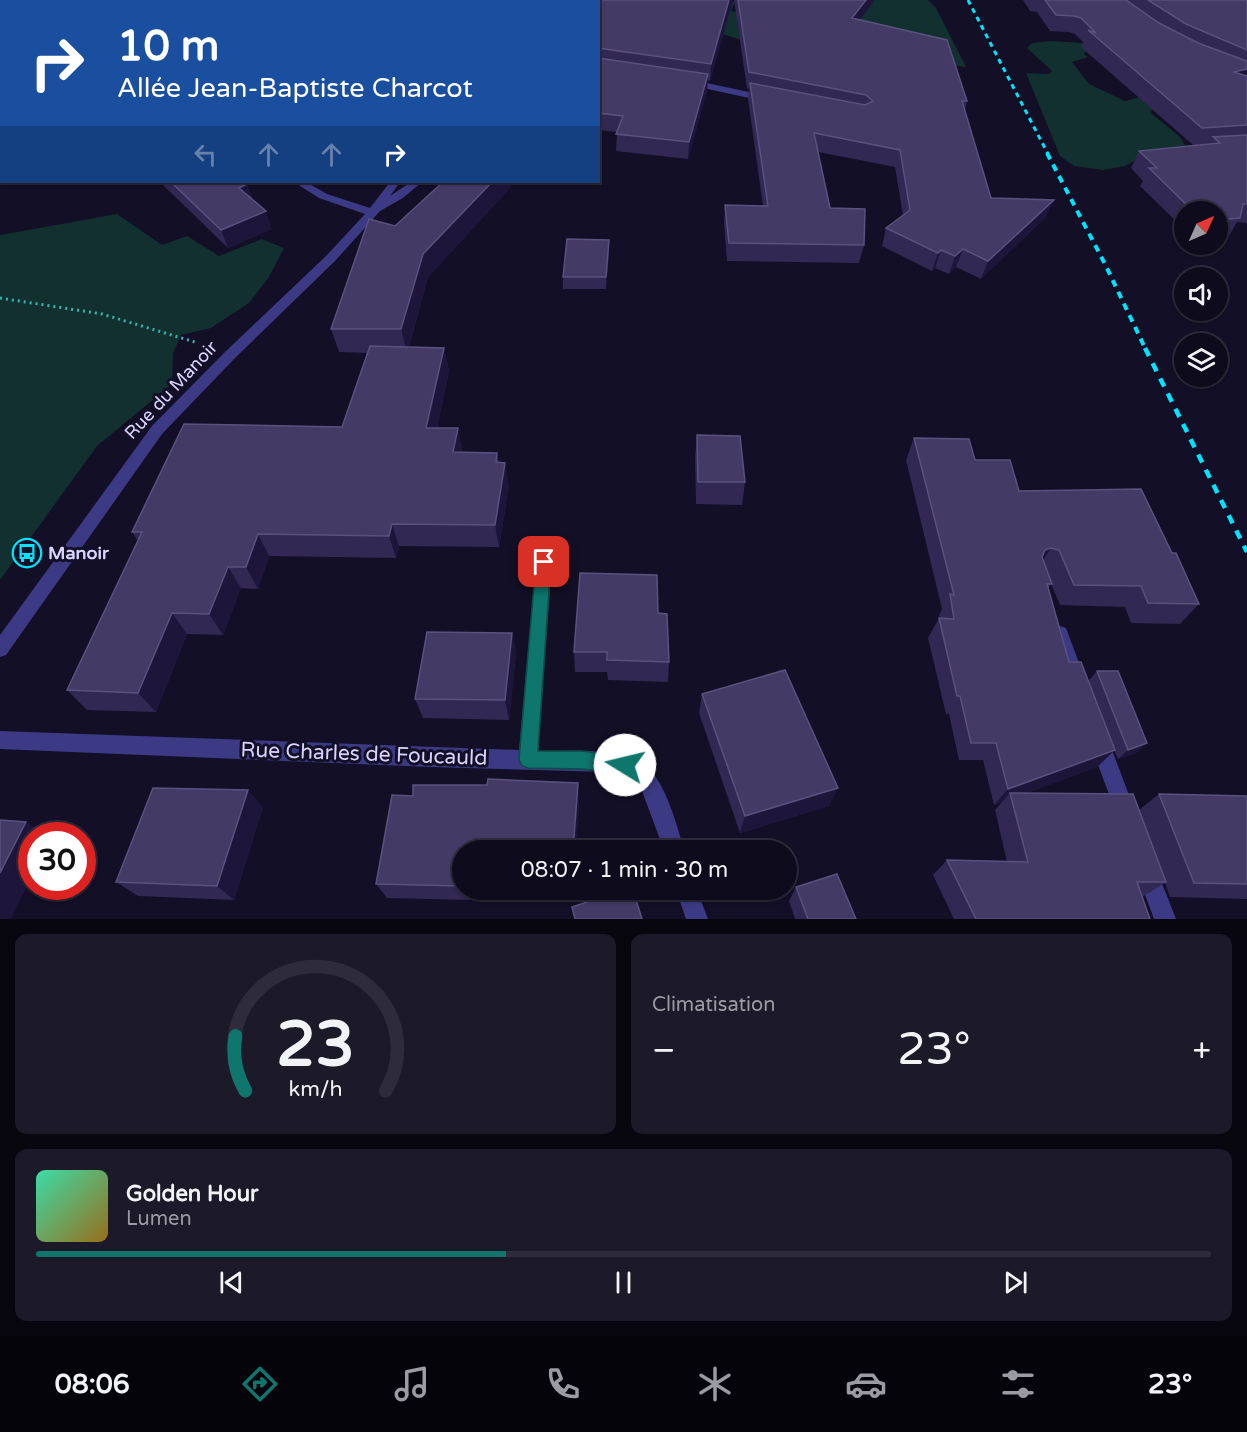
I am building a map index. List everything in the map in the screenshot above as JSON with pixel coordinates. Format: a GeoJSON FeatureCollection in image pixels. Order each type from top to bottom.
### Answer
{"type":"FeatureCollection","features":[{"type":"Feature","properties":{"kind":"street"},"geometry":{"type":"LineString","coordinates":[[680,80],[776,101]]}},
{"type":"Feature","properties":{"kind":"street"},"geometry":{"type":"LineString","coordinates":[[301,183],[323,196],[374,211]]}},
{"type":"Feature","properties":{"kind":"street","name":"Rue du Manoir"},"geometry":{"type":"LineString","coordinates":[[0,649],[142,448],[172,412],[331,258],[374,211],[394,183]]}},
{"type":"Feature","properties":{"kind":"street","name":"Rue du Manoir"},"geometry":{"type":"LineString","coordinates":[[374,211],[416,183]]}},
{"type":"Feature","properties":{"kind":"street"},"geometry":{"type":"LineString","coordinates":[[528,759],[544,562]]}},
{"type":"Feature","properties":{"kind":"street"},"geometry":{"type":"LineString","coordinates":[[1055,622],[1084,699]]}},
{"type":"Feature","properties":{"kind":"street"},"geometry":{"type":"LineString","coordinates":[[1092,721],[1133,831]]}},
{"type":"Feature","properties":{"kind":"street","name":"Rue Charles de Foucauld"},"geometry":{"type":"LineString","coordinates":[[0,740],[430,758],[609,762],[638,771],[656,797],[671,840]]}},
{"type":"Feature","properties":{"kind":"street"},"geometry":{"type":"LineString","coordinates":[[1141,853],[1166,919]]}},
{"type":"Feature","properties":{"kind":"street"},"geometry":{"type":"LineString","coordinates":[[690,900],[697,919]]}},
{"type":"Feature","properties":{"kind":"path"},"geometry":{"type":"LineString","coordinates":[[0,298],[102,314],[215,348],[230,355]]}},
{"type":"Feature","properties":{"kind":"green space"},"geometry":{"type":"Polygon","coordinates":[[[724,0],[735,2],[731,11],[765,17],[804,0],[928,0],[936,8],[966,67],[747,42],[701,27],[724,0]]]}},
{"type":"Feature","properties":{"kind":"green space"},"geometry":{"type":"Polygon","coordinates":[[[1051,41],[1097,44],[1106,53],[1085,52],[1084,54],[1088,57],[1072,62],[1089,84],[1125,101],[1140,97],[1153,105],[1151,113],[1180,137],[1186,147],[1138,159],[1125,166],[1103,170],[1074,166],[1060,156],[1026,73],[1049,74],[1052,71],[1027,48],[1032,43],[1051,41]]]}},
{"type":"Feature","properties":{"kind":"green space"},"geometry":{"type":"Polygon","coordinates":[[[117,214],[162,245],[187,236],[219,256],[262,239],[284,248],[269,277],[249,303],[211,328],[181,335],[173,353],[172,384],[97,446],[0,580],[0,235],[117,214]]]}},
{"type":"Feature","properties":{"kind":"building"},"geometry":{"type":"Polygon","coordinates":[[[600,0],[729,0],[711,64],[600,48],[600,0]]]}},
{"type":"Feature","properties":{"kind":"building"},"geometry":{"type":"Polygon","coordinates":[[[738,0],[866,0],[852,18],[947,40],[967,101],[962,101],[991,198],[1054,200],[988,261],[963,249],[955,256],[941,250],[938,253],[886,228],[910,210],[900,150],[814,133],[830,208],[865,209],[864,245],[729,243],[725,205],[768,206],[750,83],[865,105],[873,101],[866,95],[749,72],[738,0]]]}},
{"type":"Feature","properties":{"kind":"building"},"geometry":{"type":"Polygon","coordinates":[[[1045,0],[1126,0],[1159,23],[1198,43],[1247,61],[1247,69],[1234,72],[1247,76],[1247,125],[1202,128],[1088,30],[1096,33],[1081,18],[1056,15],[1045,0]]]}},
{"type":"Feature","properties":{"kind":"building"},"geometry":{"type":"Polygon","coordinates":[[[1148,0],[1247,0],[1247,50],[1186,24],[1148,0]]]}},
{"type":"Feature","properties":{"kind":"building"},"geometry":{"type":"Polygon","coordinates":[[[600,58],[708,74],[689,142],[616,134],[623,116],[600,113],[600,58]]]}},
{"type":"Feature","properties":{"kind":"building"},"geometry":{"type":"Polygon","coordinates":[[[1247,135],[1247,204],[1243,204],[1240,218],[1228,219],[1228,201],[1183,201],[1149,168],[1157,168],[1139,151],[1220,143],[1213,137],[1247,135]]]}},
{"type":"Feature","properties":{"kind":"building"},"geometry":{"type":"Polygon","coordinates":[[[172,183],[247,184],[239,188],[266,211],[221,230],[172,183]]]}},
{"type":"Feature","properties":{"kind":"building"},"geometry":{"type":"Polygon","coordinates":[[[442,183],[491,183],[423,254],[401,329],[331,329],[369,219],[395,226],[442,183]]]}},
{"type":"Feature","properties":{"kind":"building"},"geometry":{"type":"Polygon","coordinates":[[[567,239],[609,240],[606,277],[563,277],[567,239]]]}},
{"type":"Feature","properties":{"kind":"building"},"geometry":{"type":"Polygon","coordinates":[[[370,346],[444,348],[426,428],[458,428],[453,452],[497,453],[496,462],[505,463],[495,525],[392,524],[389,536],[258,534],[246,567],[228,567],[209,614],[172,613],[138,693],[67,690],[142,532],[132,532],[184,424],[342,427],[370,346]]]}},
{"type":"Feature","properties":{"kind":"building"},"geometry":{"type":"Polygon","coordinates":[[[697,435],[740,436],[745,482],[698,482],[697,435]]]}},
{"type":"Feature","properties":{"kind":"building"},"geometry":{"type":"Polygon","coordinates":[[[914,438],[969,439],[975,460],[1010,460],[1019,491],[1141,489],[1172,553],[1176,553],[1199,604],[1148,603],[1141,586],[1074,585],[1059,550],[1051,548],[1045,550],[1042,557],[1052,584],[1047,584],[1069,662],[1081,662],[1115,750],[1008,789],[996,743],[971,743],[960,696],[957,696],[939,618],[954,619],[950,594],[954,595],[914,438]]]}},
{"type":"Feature","properties":{"kind":"building"},"geometry":{"type":"Polygon","coordinates":[[[580,573],[657,575],[658,613],[667,614],[669,662],[607,660],[607,652],[574,652],[580,573]]]}},
{"type":"Feature","properties":{"kind":"building"},"geometry":{"type":"Polygon","coordinates":[[[427,632],[512,633],[505,700],[415,699],[427,632]]]}},
{"type":"Feature","properties":{"kind":"building"},"geometry":{"type":"Polygon","coordinates":[[[785,670],[838,788],[745,816],[702,694],[785,670]]]}},
{"type":"Feature","properties":{"kind":"building"},"geometry":{"type":"Polygon","coordinates":[[[1097,671],[1118,671],[1147,743],[1128,750],[1097,671]]]}},
{"type":"Feature","properties":{"kind":"building"},"geometry":{"type":"Polygon","coordinates":[[[488,779],[578,783],[574,840],[452,840],[452,886],[376,884],[392,795],[413,796],[413,785],[487,785],[488,779]]]}},
{"type":"Feature","properties":{"kind":"building"},"geometry":{"type":"Polygon","coordinates":[[[153,788],[248,790],[217,886],[116,882],[153,788]]]}},
{"type":"Feature","properties":{"kind":"building"},"geometry":{"type":"Polygon","coordinates":[[[1010,793],[1133,794],[1166,882],[1137,882],[1150,919],[976,919],[947,860],[1028,862],[1010,793]]]}},
{"type":"Feature","properties":{"kind":"building"},"geometry":{"type":"Polygon","coordinates":[[[1159,794],[1247,796],[1247,884],[1194,883],[1159,794]]]}},
{"type":"Feature","properties":{"kind":"building"},"geometry":{"type":"Polygon","coordinates":[[[0,820],[26,822],[18,822],[18,838],[0,873],[0,820]]]}},
{"type":"Feature","properties":{"kind":"building"},"geometry":{"type":"Polygon","coordinates":[[[837,874],[856,919],[808,919],[797,887],[837,874]]]}},
{"type":"Feature","properties":{"kind":"building"},"geometry":{"type":"Polygon","coordinates":[[[593,900],[636,900],[642,919],[575,919],[572,907],[593,900]]]}},
{"type":"Feature","properties":{"kind":"railway"},"geometry":{"type":"LineString","coordinates":[[968,0],[1048,154]]}},
{"type":"Feature","properties":{"kind":"railway"},"geometry":{"type":"LineString","coordinates":[[1047,153],[1106,266],[1146,350]]}},
{"type":"Feature","properties":{"kind":"railway"},"geometry":{"type":"LineString","coordinates":[[1146,350],[1247,552]]}},
{"type":"Feature","properties":{"kind":"place","name":"Manoir"},"geometry":{"type":"Point","coordinates":[27,553]}},
{"type":"Feature","properties":{"kind":"route"},"geometry":{"type":"LineString","coordinates":[[544,562],[528,759],[582,760],[625,765]]}}]}
